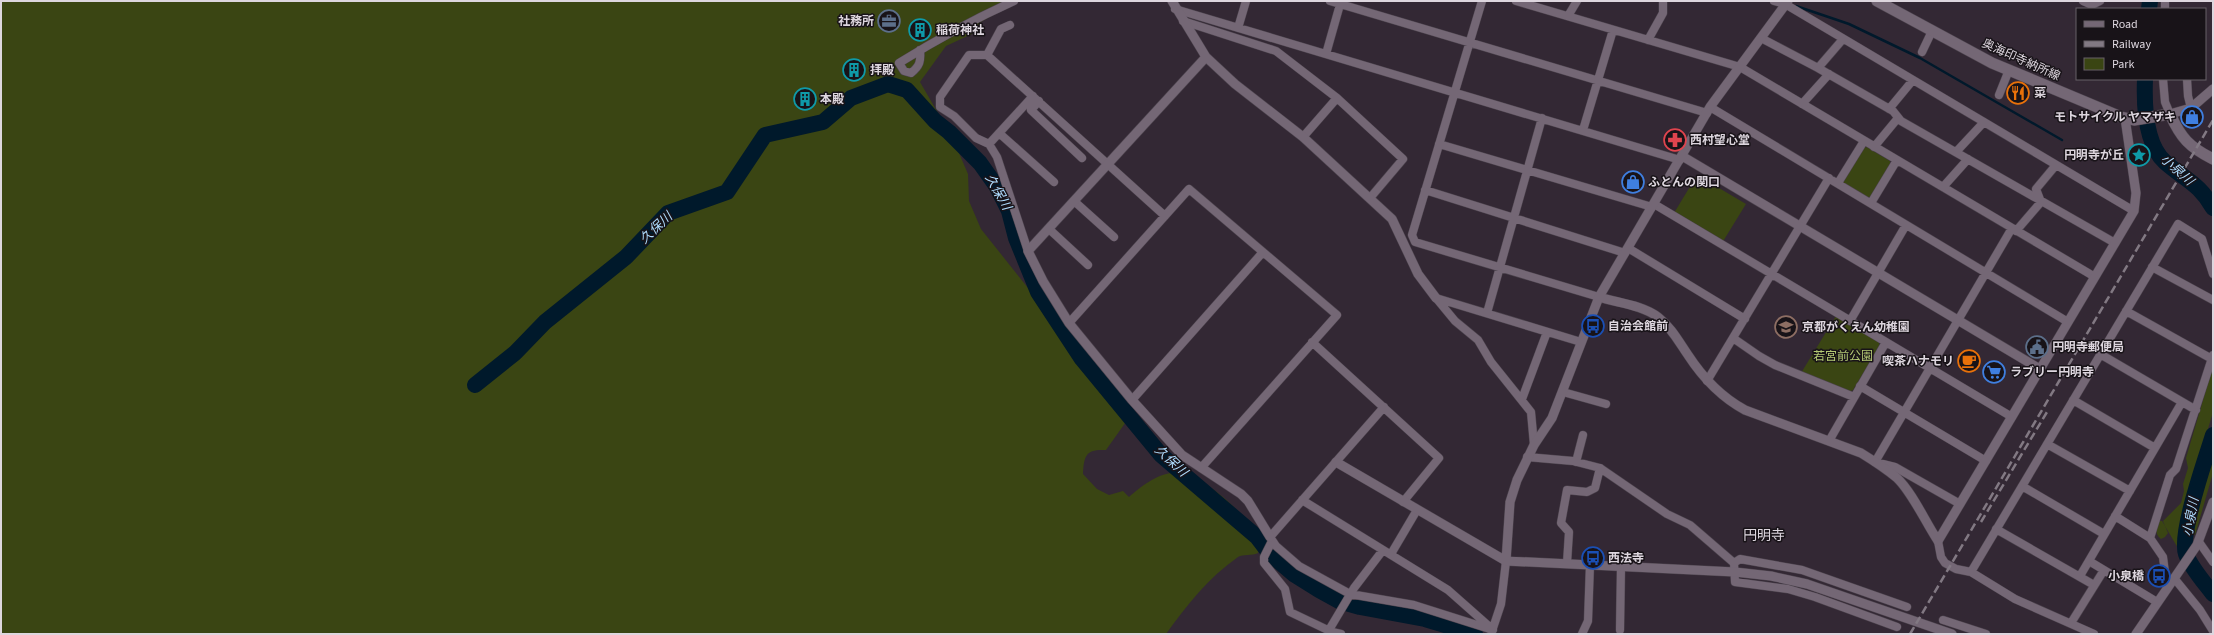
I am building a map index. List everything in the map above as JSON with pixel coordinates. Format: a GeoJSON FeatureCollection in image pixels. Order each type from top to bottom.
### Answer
{"type":"FeatureCollection","features":[{"type":"Feature","properties":{"kind":"main road","name":"奥海印寺納所線"},"geometry":{"type":"LineString","coordinates":[[1877,1],[2009,70],[2130,119]]}},
{"type":"Feature","properties":{"kind":"main road"},"geometry":{"type":"LineString","coordinates":[[2130,119],[2167,115],[2178,132],[2191,147],[2213,159]]}},
{"type":"Feature","properties":{"kind":"street"},"geometry":{"type":"LineString","coordinates":[[920,50],[975,18],[1014,1]]}},
{"type":"Feature","properties":{"kind":"street"},"geometry":{"type":"LineString","coordinates":[[1238,28],[1246,1]]}},
{"type":"Feature","properties":{"kind":"street"},"geometry":{"type":"LineString","coordinates":[[1330,1],[1341,2],[1598,80],[1709,110],[1838,183],[2068,322]]}},
{"type":"Feature","properties":{"kind":"street"},"geometry":{"type":"LineString","coordinates":[[1482,1],[1412,235],[1415,242],[1599,298],[1641,309],[1657,316],[1668,326],[1707,381],[1729,402],[1745,410],[1861,453],[1898,479],[1907,490],[1938,541],[1941,557],[1945,563],[1956,569],[1970,572],[2015,599],[2094,634]]}},
{"type":"Feature","properties":{"kind":"street"},"geometry":{"type":"LineString","coordinates":[[1516,1],[1740,67],[2095,277]]}},
{"type":"Feature","properties":{"kind":"street"},"geometry":{"type":"LineString","coordinates":[[1568,16],[1577,1]]}},
{"type":"Feature","properties":{"kind":"street"},"geometry":{"type":"LineString","coordinates":[[1648,40],[1663,13],[1663,1]]}},
{"type":"Feature","properties":{"kind":"street"},"geometry":{"type":"LineString","coordinates":[[1774,1],[1787,3],[1843,39],[2134,211]]}},
{"type":"Feature","properties":{"kind":"street"},"geometry":{"type":"LineString","coordinates":[[2083,1],[2092,5],[2099,4]]}},
{"type":"Feature","properties":{"kind":"street"},"geometry":{"type":"LineString","coordinates":[[1326,54],[1341,2]]}},
{"type":"Feature","properties":{"kind":"street"},"geometry":{"type":"LineString","coordinates":[[1492,632],[1501,604],[1506,561],[1510,502],[1517,480],[1527,457],[1550,422],[1599,298],[1709,110],[1787,3]]}},
{"type":"Feature","properties":{"kind":"street"},"geometry":{"type":"LineString","coordinates":[[1174,5],[1238,28],[1681,158],[1800,226],[2040,369]]}},
{"type":"Feature","properties":{"kind":"street"},"geometry":{"type":"LineString","coordinates":[[1174,5],[1206,56],[1235,84],[1303,137],[1392,219],[1418,274],[1455,321],[1478,340],[1491,362],[1531,412],[1534,445]]}},
{"type":"Feature","properties":{"kind":"street"},"geometry":{"type":"LineString","coordinates":[[1183,21],[1276,51],[1337,98],[1403,159],[1370,198]]}},
{"type":"Feature","properties":{"kind":"street"},"geometry":{"type":"LineString","coordinates":[[987,55],[1000,29],[1010,25]]}},
{"type":"Feature","properties":{"kind":"street"},"geometry":{"type":"LineString","coordinates":[[1582,130],[1613,30]]}},
{"type":"Feature","properties":{"kind":"street"},"geometry":{"type":"LineString","coordinates":[[1922,52],[1932,31]]}},
{"type":"Feature","properties":{"kind":"street"},"geometry":{"type":"LineString","coordinates":[[1761,38],[1829,74],[1888,109],[1898,118],[2041,202],[2115,243]]}},
{"type":"Feature","properties":{"kind":"street"},"geometry":{"type":"LineString","coordinates":[[1818,68],[1843,39]]}},
{"type":"Feature","properties":{"kind":"street"},"geometry":{"type":"LineString","coordinates":[[1166,216],[987,55],[969,55],[940,97],[940,107],[954,116],[976,138],[989,144],[997,157],[1028,251],[1043,281],[1069,323],[1103,367],[1182,455],[1241,494],[1248,501],[1269,545],[1347,600],[1414,605],[1492,632]]}},
{"type":"Feature","properties":{"kind":"street"},"geometry":{"type":"LineString","coordinates":[[1028,251],[1206,56]]}},
{"type":"Feature","properties":{"kind":"street"},"geometry":{"type":"LineString","coordinates":[[1999,95],[2009,70]]}},
{"type":"Feature","properties":{"kind":"street"},"geometry":{"type":"LineString","coordinates":[[1802,104],[1829,74]]}},
{"type":"Feature","properties":{"kind":"street"},"geometry":{"type":"LineString","coordinates":[[1888,109],[1913,80]]}},
{"type":"Feature","properties":{"kind":"street"},"geometry":{"type":"LineString","coordinates":[[2163,80],[2167,115],[2191,108],[2213,89]]}},
{"type":"Feature","properties":{"kind":"street"},"geometry":{"type":"LineString","coordinates":[[2187,80],[2188,96],[2191,108]]}},
{"type":"Feature","properties":{"kind":"street"},"geometry":{"type":"LineString","coordinates":[[1303,137],[1337,98]]}},
{"type":"Feature","properties":{"kind":"street"},"geometry":{"type":"LineString","coordinates":[[989,144],[998,133],[1036,99]]}},
{"type":"Feature","properties":{"kind":"street"},"geometry":{"type":"LineString","coordinates":[[1036,99],[1031,110],[1082,158]]}},
{"type":"Feature","properties":{"kind":"street"},"geometry":{"type":"LineString","coordinates":[[1487,313],[1542,118]]}},
{"type":"Feature","properties":{"kind":"street"},"geometry":{"type":"LineString","coordinates":[[1874,147],[1898,118]]}},
{"type":"Feature","properties":{"kind":"street"},"geometry":{"type":"LineString","coordinates":[[1938,541],[2134,211],[2136,194],[2130,119]]}},
{"type":"Feature","properties":{"kind":"street"},"geometry":{"type":"LineString","coordinates":[[1956,152],[1984,122]]}},
{"type":"Feature","properties":{"kind":"street"},"geometry":{"type":"LineString","coordinates":[[998,133],[1054,182]]}},
{"type":"Feature","properties":{"kind":"street"},"geometry":{"type":"LineString","coordinates":[[1838,183],[1864,141]]}},
{"type":"Feature","properties":{"kind":"street"},"geometry":{"type":"LineString","coordinates":[[1439,144],[1653,206],[1772,274],[2012,416]]}},
{"type":"Feature","properties":{"kind":"street"},"geometry":{"type":"LineString","coordinates":[[1943,187],[1968,159]]}},
{"type":"Feature","properties":{"kind":"street"},"geometry":{"type":"LineString","coordinates":[[1871,203],[1897,160]]}},
{"type":"Feature","properties":{"kind":"street"},"geometry":{"type":"LineString","coordinates":[[2041,202],[2036,189],[2056,165]]}},
{"type":"Feature","properties":{"kind":"street"},"geometry":{"type":"LineString","coordinates":[[1707,381],[1829,178]]}},
{"type":"Feature","properties":{"kind":"street"},"geometry":{"type":"LineString","coordinates":[[1069,323],[1189,189],[1337,315],[1200,468]]}},
{"type":"Feature","properties":{"kind":"street"},"geometry":{"type":"LineString","coordinates":[[1425,190],[1514,218],[1627,250],[1745,319]]}},
{"type":"Feature","properties":{"kind":"street"},"geometry":{"type":"LineString","coordinates":[[1074,201],[1114,237]]}},
{"type":"Feature","properties":{"kind":"street"},"geometry":{"type":"LineString","coordinates":[[1875,462],[1986,272],[2014,229],[2041,202]]}},
{"type":"Feature","properties":{"kind":"street"},"geometry":{"type":"LineString","coordinates":[[1970,572],[2178,224],[2202,239],[2213,274]]}},
{"type":"Feature","properties":{"kind":"street"},"geometry":{"type":"LineString","coordinates":[[1850,321],[1906,225]]}},
{"type":"Feature","properties":{"kind":"street"},"geometry":{"type":"LineString","coordinates":[[1048,229],[1088,266]]}},
{"type":"Feature","properties":{"kind":"street"},"geometry":{"type":"LineString","coordinates":[[1132,400],[1263,252]]}},
{"type":"Feature","properties":{"kind":"street"},"geometry":{"type":"LineString","coordinates":[[2152,267],[2213,300]]}},
{"type":"Feature","properties":{"kind":"street"},"geometry":{"type":"LineString","coordinates":[[1436,298],[1581,342]]}},
{"type":"Feature","properties":{"kind":"street"},"geometry":{"type":"LineString","coordinates":[[2126,311],[2212,357],[2196,410],[2176,468],[2170,474],[2150,538]]}},
{"type":"Feature","properties":{"kind":"street"},"geometry":{"type":"LineString","coordinates":[[1522,399],[1547,332]]}},
{"type":"Feature","properties":{"kind":"street"},"geometry":{"type":"LineString","coordinates":[[1733,338],[1775,365],[1854,397]]}},
{"type":"Feature","properties":{"kind":"street"},"geometry":{"type":"LineString","coordinates":[[1312,342],[1439,458],[1403,502]]}},
{"type":"Feature","properties":{"kind":"street"},"geometry":{"type":"LineString","coordinates":[[1829,441],[1886,342]]}},
{"type":"Feature","properties":{"kind":"street"},"geometry":{"type":"LineString","coordinates":[[2100,354],[2196,410]]}},
{"type":"Feature","properties":{"kind":"street"},"geometry":{"type":"LineString","coordinates":[[1860,386],[1986,461]]}},
{"type":"Feature","properties":{"kind":"street"},"geometry":{"type":"LineString","coordinates":[[1563,392],[1606,404]]}},
{"type":"Feature","properties":{"kind":"street"},"geometry":{"type":"LineString","coordinates":[[2073,400],[2155,448]]}},
{"type":"Feature","properties":{"kind":"street"},"geometry":{"type":"LineString","coordinates":[[2080,576],[2182,402]]}},
{"type":"Feature","properties":{"kind":"street"},"geometry":{"type":"LineString","coordinates":[[1341,634],[1290,612],[1285,589],[1264,563],[1269,545],[1302,500],[1384,408]]}},
{"type":"Feature","properties":{"kind":"street"},"geometry":{"type":"LineString","coordinates":[[1576,462],[1583,435]]}},
{"type":"Feature","properties":{"kind":"street"},"geometry":{"type":"LineString","coordinates":[[2047,444],[2130,491]]}},
{"type":"Feature","properties":{"kind":"street"},"geometry":{"type":"LineString","coordinates":[[1527,457],[1576,462],[1600,468],[1667,514],[1690,525],[1735,567]]}},
{"type":"Feature","properties":{"kind":"street"},"geometry":{"type":"LineString","coordinates":[[1336,462],[1506,561],[1621,566],[1735,567],[1807,584],[1952,634]]}},
{"type":"Feature","properties":{"kind":"street"},"geometry":{"type":"LineString","coordinates":[[1875,462],[1895,467],[1960,504]]}},
{"type":"Feature","properties":{"kind":"street"},"geometry":{"type":"LineString","coordinates":[[1567,563],[1569,532],[1561,523],[1567,490],[1587,492],[1595,488],[1600,468]]}},
{"type":"Feature","properties":{"kind":"street"},"geometry":{"type":"LineString","coordinates":[[2022,486],[2104,534]]}},
{"type":"Feature","properties":{"kind":"street"},"geometry":{"type":"LineString","coordinates":[[1302,500],[1448,590],[1492,632]]}},
{"type":"Feature","properties":{"kind":"street"},"geometry":{"type":"LineString","coordinates":[[2136,634],[2198,544],[2213,504]]}},
{"type":"Feature","properties":{"kind":"street"},"geometry":{"type":"LineString","coordinates":[[1391,554],[1417,510]]}},
{"type":"Feature","properties":{"kind":"street"},"geometry":{"type":"LineString","coordinates":[[2115,516],[2150,538],[2163,557],[2168,588]]}},
{"type":"Feature","properties":{"kind":"street"},"geometry":{"type":"LineString","coordinates":[[1996,529],[2094,585]]}},
{"type":"Feature","properties":{"kind":"street"},"geometry":{"type":"LineString","coordinates":[[2198,544],[2213,562]]}},
{"type":"Feature","properties":{"kind":"street"},"geometry":{"type":"LineString","coordinates":[[1329,630],[1347,600],[1383,550]]}},
{"type":"Feature","properties":{"kind":"street"},"geometry":{"type":"LineString","coordinates":[[1897,627],[1815,597],[1788,589],[1735,582],[1735,567],[1740,559],[1802,570],[1907,607]]}},
{"type":"Feature","properties":{"kind":"street"},"geometry":{"type":"LineString","coordinates":[[2089,561],[2157,602]]}},
{"type":"Feature","properties":{"kind":"street"},"geometry":{"type":"LineString","coordinates":[[1582,634],[1588,621],[1590,564]]}},
{"type":"Feature","properties":{"kind":"street"},"geometry":{"type":"LineString","coordinates":[[1620,630],[1621,566]]}},
{"type":"Feature","properties":{"kind":"street"},"geometry":{"type":"LineString","coordinates":[[2071,623],[2104,570]]}},
{"type":"Feature","properties":{"kind":"street"},"geometry":{"type":"LineString","coordinates":[[2176,575],[2213,631]]}},
{"type":"Feature","properties":{"kind":"street"},"geometry":{"type":"LineString","coordinates":[[1943,620],[1986,634]]}},
{"type":"Feature","properties":{"kind":"green space"},"geometry":{"type":"Polygon","coordinates":[[[1,1],[1019,1],[981,22],[972,34],[946,46],[920,82],[953,139],[968,174],[969,201],[981,229],[1071,342],[1128,419],[1106,450],[1094,451],[1087,454],[1084,462],[1083,474],[1097,489],[1109,495],[1123,491],[1129,497],[1149,482],[1166,474],[1172,473],[1197,479],[1221,495],[1242,516],[1256,538],[1258,543],[1258,553],[1238,557],[1227,565],[1190,602],[1166,634],[1,634],[1,1]]]}},
{"type":"Feature","properties":{"kind":"green space"},"geometry":{"type":"Polygon","coordinates":[[[1867,147],[1890,161],[1890,165],[1871,198],[1868,199],[1844,185],[1843,181],[1863,148],[1867,147]]]}},
{"type":"Feature","properties":{"kind":"green space"},"geometry":{"type":"Polygon","coordinates":[[[1697,175],[1746,204],[1722,243],[1674,213],[1697,175]]]}},
{"type":"Feature","properties":{"kind":"green space","name":"若宮前公園"},"geometry":{"type":"Polygon","coordinates":[[[1836,316],[1879,342],[1879,347],[1853,390],[1849,392],[1801,373],[1836,316]]]}},
{"type":"Feature","properties":{"kind":"green space"},"geometry":{"type":"Polygon","coordinates":[[[2213,366],[2213,412],[2181,520],[2179,537],[2181,549],[2179,550],[2163,521],[2181,503],[2184,491],[2183,484],[2188,468],[2186,458],[2213,366]]]}},
{"type":"Feature","properties":{"kind":"green space"},"geometry":{"type":"Polygon","coordinates":[[[2213,446],[2213,473],[2195,535],[2190,531],[2213,446]]]}},
{"type":"Feature","properties":{"kind":"green space"},"geometry":{"type":"Polygon","coordinates":[[[2159,521],[2162,521],[2168,533],[2161,539],[2157,535],[2156,530],[2159,521]]]}},
{"type":"Feature","properties":{"kind":"waterway","name":"小泉川"},"geometry":{"type":"LineString","coordinates":[[2149,8],[2150,1]]}},
{"type":"Feature","properties":{"kind":"waterway"},"geometry":{"type":"LineString","coordinates":[[1796,6],[1849,24],[1920,58],[2062,140]]}},
{"type":"Feature","properties":{"kind":"waterway","name":"小泉川"},"geometry":{"type":"LineString","coordinates":[[2145,80],[2147,123],[2153,145],[2165,162],[2203,193],[2213,208]]}},
{"type":"Feature","properties":{"kind":"waterway","name":"久保川"},"geometry":{"type":"LineString","coordinates":[[475,385],[515,353],[545,322],[626,257],[668,213],[727,192],[765,135],[823,122],[851,98],[888,84],[907,90],[935,121],[949,132],[980,163],[997,187],[1009,211],[1016,238],[1038,292],[1082,359],[1161,455],[1257,537],[1270,554],[1295,575],[1319,590],[1339,601],[1360,607],[1425,619],[1475,634]]}},
{"type":"Feature","properties":{"kind":"waterway","name":"小泉川"},"geometry":{"type":"LineString","coordinates":[[2213,435],[2194,495],[2186,530],[2185,544],[2186,554],[2191,564],[2213,594]]}},
{"type":"Feature","properties":{"kind":"railway"},"geometry":{"type":"LineString","coordinates":[[1910,634],[2213,120]]}},
{"type":"Feature","properties":{"kind":"railway"},"geometry":{"type":"LineString","coordinates":[[1981,522],[2047,412]]}},
{"type":"Feature","properties":{"kind":"place","name":"社務所"},"geometry":{"type":"Point","coordinates":[889,21]}},
{"type":"Feature","properties":{"kind":"place","name":"稲荷神社"},"geometry":{"type":"Point","coordinates":[920,30]}},
{"type":"Feature","properties":{"kind":"place","name":"拝殿"},"geometry":{"type":"Point","coordinates":[854,70]}},
{"type":"Feature","properties":{"kind":"place","name":"菜"},"geometry":{"type":"Point","coordinates":[2018,93]}},
{"type":"Feature","properties":{"kind":"place","name":"本殿"},"geometry":{"type":"Point","coordinates":[805,99]}},
{"type":"Feature","properties":{"kind":"place","name":"モトサイクル ヤマザキ"},"geometry":{"type":"Point","coordinates":[2192,117]}},
{"type":"Feature","properties":{"kind":"place","name":"西村望心堂"},"geometry":{"type":"Point","coordinates":[1675,140]}},
{"type":"Feature","properties":{"kind":"place","name":"円明寺が丘"},"geometry":{"type":"Point","coordinates":[2139,155]}},
{"type":"Feature","properties":{"kind":"place","name":"ふとんの関口"},"geometry":{"type":"Point","coordinates":[1633,182]}},
{"type":"Feature","properties":{"kind":"place","name":"自治会館前"},"geometry":{"type":"Point","coordinates":[1593,326]}},
{"type":"Feature","properties":{"kind":"place","name":"京都がくえん幼稚園"},"geometry":{"type":"Point","coordinates":[1786,327]}},
{"type":"Feature","properties":{"kind":"place","name":"円明寺郵便局"},"geometry":{"type":"Point","coordinates":[2037,347]}},
{"type":"Feature","properties":{"kind":"place","name":"喫茶ハナモリ"},"geometry":{"type":"Point","coordinates":[1969,361]}},
{"type":"Feature","properties":{"kind":"place","name":"ラブリー円明寺"},"geometry":{"type":"Point","coordinates":[1994,372]}},
{"type":"Feature","properties":{"kind":"place","name":"西法寺"},"geometry":{"type":"Point","coordinates":[1593,558]}},
{"type":"Feature","properties":{"kind":"place","name":"小泉橋"},"geometry":{"type":"Point","coordinates":[2159,576]}},
{"type":"Feature","properties":{"kind":"district","name":"円明寺"},"geometry":{"type":"Point","coordinates":[1764,536]}}]}
